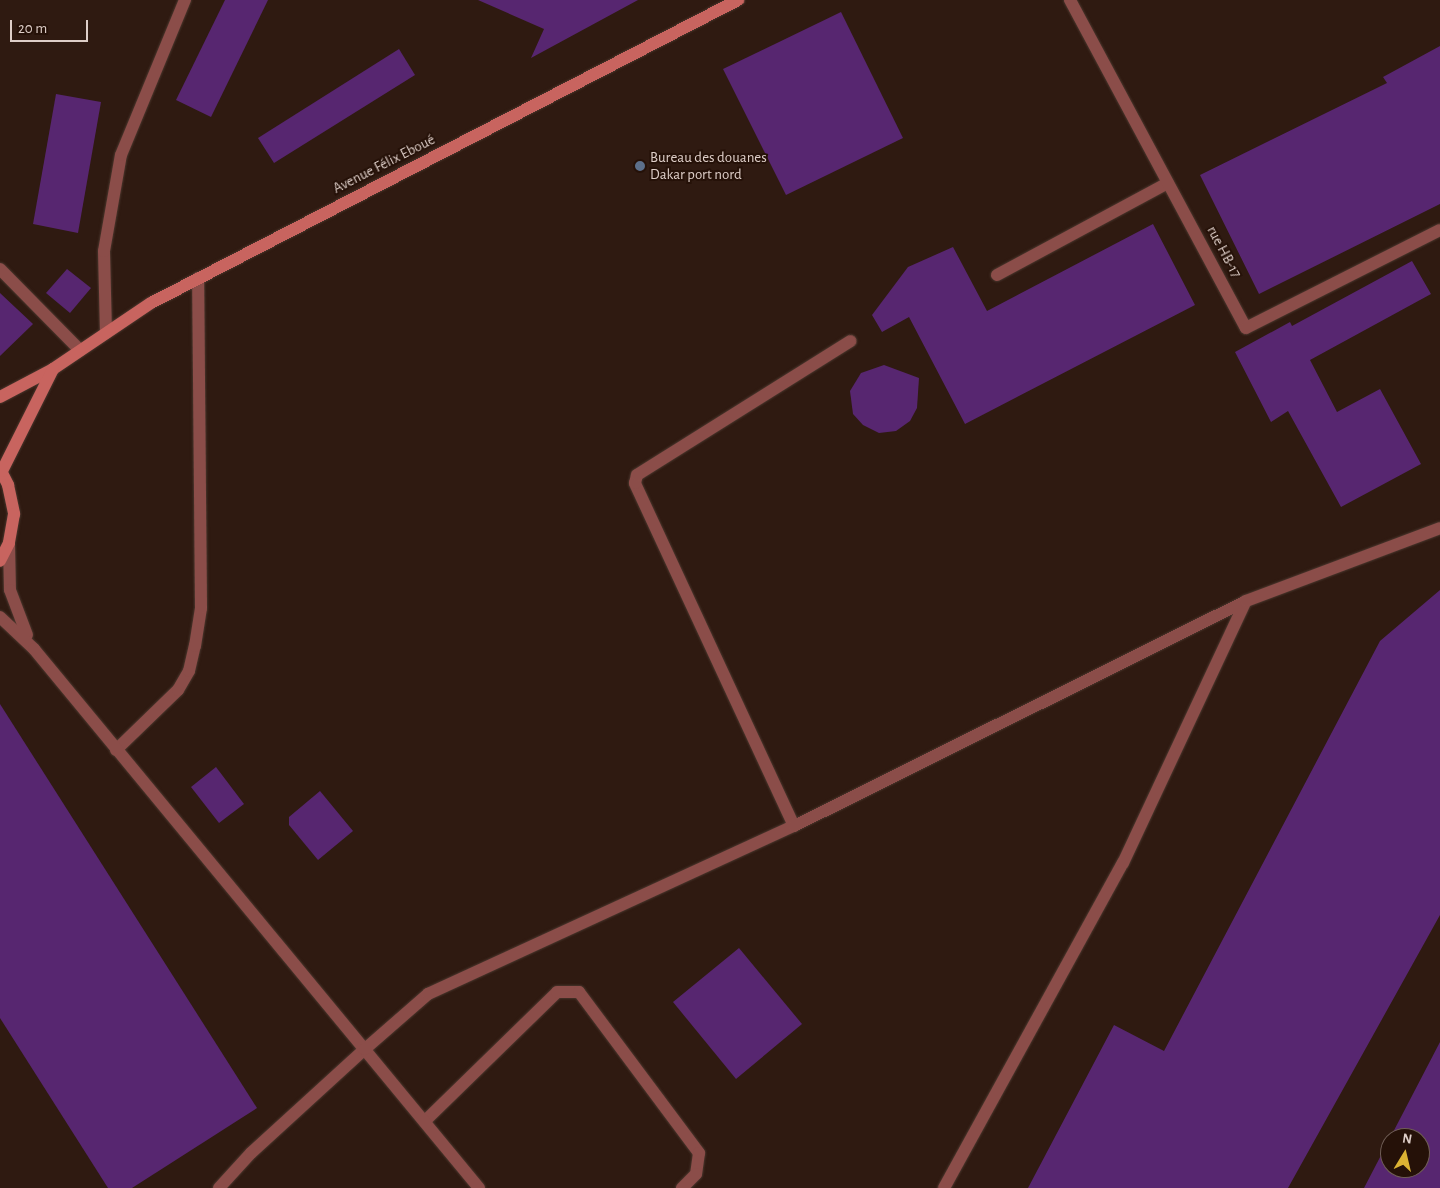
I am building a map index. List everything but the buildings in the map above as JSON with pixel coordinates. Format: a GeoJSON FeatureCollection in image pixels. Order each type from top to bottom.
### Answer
{"type":"FeatureCollection","features":[{"type":"Feature","properties":{"kind":"street"},"geometry":{"type":"LineString","coordinates":[[106,333],[104,251],[121,154],[185,0]]}},
{"type":"Feature","properties":{"kind":"street","name":"Avenue Félix Eboué"},"geometry":{"type":"LineString","coordinates":[[0,397],[53,369],[151,303],[738,0]]}},
{"type":"Feature","properties":{"kind":"street","name":"rue HB-17"},"geometry":{"type":"LineString","coordinates":[[1070,0],[1246,328],[1440,230]]}},
{"type":"Feature","properties":{"kind":"street"},"geometry":{"type":"LineString","coordinates":[[997,275],[1168,182]]}},
{"type":"Feature","properties":{"kind":"street"},"geometry":{"type":"LineString","coordinates":[[0,269],[80,350]]}},
{"type":"Feature","properties":{"kind":"street"},"geometry":{"type":"LineString","coordinates":[[116,750],[178,690],[189,671],[195,646],[201,608],[198,278]]}},
{"type":"Feature","properties":{"kind":"street"},"geometry":{"type":"LineString","coordinates":[[794,826],[635,483],[637,475],[851,340]]}},
{"type":"Feature","properties":{"kind":"street","name":"Avenue Félix Eboué"},"geometry":{"type":"LineString","coordinates":[[1,470],[53,369]]}},
{"type":"Feature","properties":{"kind":"street"},"geometry":{"type":"LineString","coordinates":[[1,470],[13,499],[9,543],[10,590],[34,649]]}},
{"type":"Feature","properties":{"kind":"street"},"geometry":{"type":"LineString","coordinates":[[219,1188],[251,1153],[365,1048],[428,994],[794,826],[1246,600],[1440,528]]}},
{"type":"Feature","properties":{"kind":"street"},"geometry":{"type":"LineString","coordinates":[[0,561],[9,543]]}},
{"type":"Feature","properties":{"kind":"street"},"geometry":{"type":"LineString","coordinates":[[944,1188],[1123,863],[1246,600]]}},
{"type":"Feature","properties":{"kind":"street"},"geometry":{"type":"LineString","coordinates":[[0,617],[34,649],[116,750],[426,1120],[479,1188]]}},
{"type":"Feature","properties":{"kind":"street"},"geometry":{"type":"LineString","coordinates":[[426,1120],[558,992],[579,992],[699,1153],[696,1174],[682,1188]]}},
{"type":"Feature","properties":{"kind":"place","name":"Bureau des douanes Dakar port nord"},"geometry":{"type":"Point","coordinates":[640,166]}}]}
